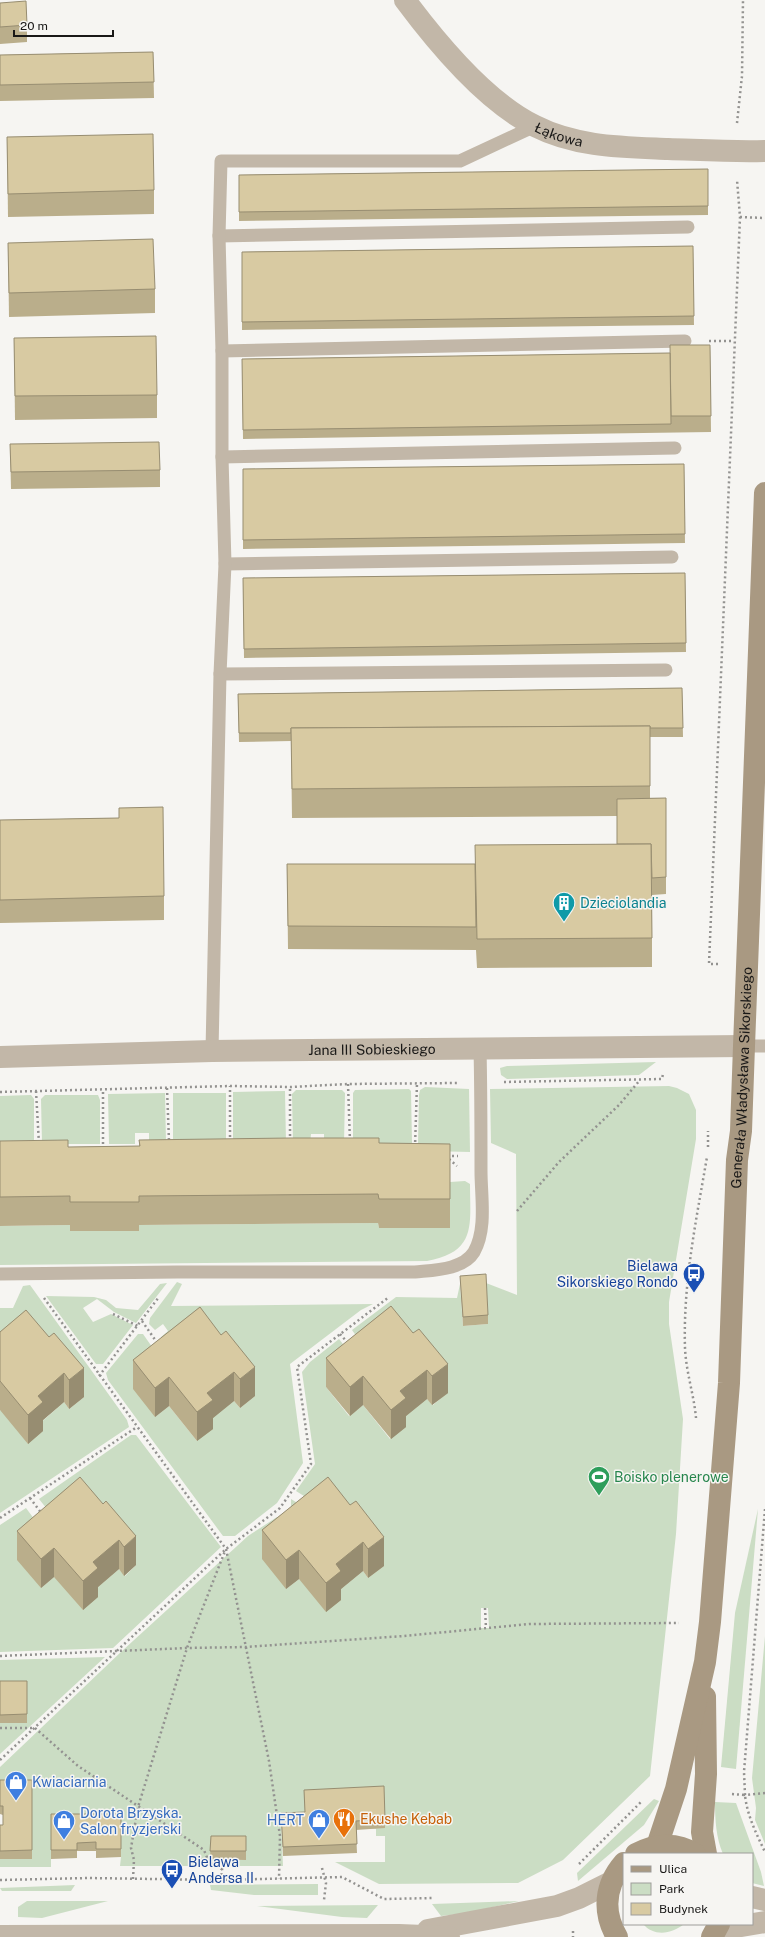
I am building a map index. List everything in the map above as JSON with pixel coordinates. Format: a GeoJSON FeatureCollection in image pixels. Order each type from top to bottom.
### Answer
{"type":"FeatureCollection","features":[{"type":"Feature","properties":{"kind":"main road","name":"Generała Władysława Sikorskiego"},"geometry":{"type":"LineString","coordinates":[[657,1846],[676,1789],[705,1662],[711,1614],[729,1382],[737,1160],[755,1046],[765,493]]}},
{"type":"Feature","properties":{"kind":"main road","name":"Generała Władysława Sikorskiego"},"geometry":{"type":"LineString","coordinates":[[705,1662],[706,1774],[702,1832],[706,1853]]}},
{"type":"Feature","properties":{"kind":"main road"},"geometry":{"type":"LineString","coordinates":[[638,1853],[657,1846],[679,1847],[693,1853]]}},
{"type":"Feature","properties":{"kind":"main road"},"geometry":{"type":"LineString","coordinates":[[617,1937],[608,1917],[606,1905],[611,1882],[623,1864]]}},
{"type":"Feature","properties":{"kind":"street","name":"Łąkowa"},"geometry":{"type":"LineString","coordinates":[[405,0],[454,59],[511,112],[535,126],[568,138],[593,144],[734,152],[765,151]]}},
{"type":"Feature","properties":{"kind":"street","name":"Jana III Sobieskiego"},"geometry":{"type":"LineString","coordinates":[[0,1057],[212,1051],[480,1050],[755,1046]]}},
{"type":"Feature","properties":{"kind":"street"},"geometry":{"type":"LineString","coordinates":[[408,1936],[557,1906],[579,1898],[611,1882]]}},
{"type":"Feature","properties":{"kind":"street"},"geometry":{"type":"LineString","coordinates":[[753,1897],[765,1900]]}},
{"type":"Feature","properties":{"kind":"street"},"geometry":{"type":"LineString","coordinates":[[753,1924],[765,1922]]}},
{"type":"Feature","properties":{"kind":"street"},"geometry":{"type":"LineString","coordinates":[[716,1930],[747,1925]]}},
{"type":"Feature","properties":{"kind":"street"},"geometry":{"type":"LineString","coordinates":[[0,1936],[449,1937]]}},
{"type":"Feature","properties":{"kind":"lane"},"geometry":{"type":"LineString","coordinates":[[212,1051],[220,674],[225,564],[219,236],[221,161],[460,161],[535,126]]}},
{"type":"Feature","properties":{"kind":"lane"},"geometry":{"type":"LineString","coordinates":[[219,236],[688,227]]}},
{"type":"Feature","properties":{"kind":"lane"},"geometry":{"type":"LineString","coordinates":[[222,351],[685,342]]}},
{"type":"Feature","properties":{"kind":"lane"},"geometry":{"type":"LineString","coordinates":[[222,457],[675,448]]}},
{"type":"Feature","properties":{"kind":"lane"},"geometry":{"type":"LineString","coordinates":[[225,564],[672,557]]}},
{"type":"Feature","properties":{"kind":"lane"},"geometry":{"type":"LineString","coordinates":[[220,674],[666,670]]}},
{"type":"Feature","properties":{"kind":"lane"},"geometry":{"type":"LineString","coordinates":[[0,1274],[415,1272],[445,1269],[462,1263],[473,1253],[478,1239],[483,1210],[480,1050]]}},
{"type":"Feature","properties":{"kind":"path"},"geometry":{"type":"LineString","coordinates":[[720,964],[709,964],[740,218],[734,152],[742,76],[743,0]]}},
{"type":"Feature","properties":{"kind":"path"},"geometry":{"type":"LineString","coordinates":[[740,218],[765,218]]}},
{"type":"Feature","properties":{"kind":"path"},"geometry":{"type":"LineString","coordinates":[[502,1082],[662,1079]]}},
{"type":"Feature","properties":{"kind":"path"},"geometry":{"type":"LineString","coordinates":[[517,1211],[559,1162],[619,1105],[640,1080]]}},
{"type":"Feature","properties":{"kind":"path"},"geometry":{"type":"LineString","coordinates":[[0,1092],[230,1086],[290,1087],[348,1084],[458,1083]]}},
{"type":"Feature","properties":{"kind":"path"},"geometry":{"type":"LineString","coordinates":[[348,1084],[350,1148]]}},
{"type":"Feature","properties":{"kind":"path"},"geometry":{"type":"LineString","coordinates":[[414,1154],[417,1084]]}},
{"type":"Feature","properties":{"kind":"path"},"geometry":{"type":"LineString","coordinates":[[230,1086],[230,1147]]}},
{"type":"Feature","properties":{"kind":"path"},"geometry":{"type":"LineString","coordinates":[[290,1087],[290,1147]]}},
{"type":"Feature","properties":{"kind":"path"},"geometry":{"type":"LineString","coordinates":[[167,1088],[169,1147]]}},
{"type":"Feature","properties":{"kind":"path"},"geometry":{"type":"LineString","coordinates":[[103,1089],[103,1154]]}},
{"type":"Feature","properties":{"kind":"path"},"geometry":{"type":"LineString","coordinates":[[36,1091],[39,1148]]}},
{"type":"Feature","properties":{"kind":"path"},"geometry":{"type":"LineString","coordinates":[[708,1131],[708,1148]]}},
{"type":"Feature","properties":{"kind":"path"},"geometry":{"type":"LineString","coordinates":[[95,1148],[110,1148]]}},
{"type":"Feature","properties":{"kind":"path"},"geometry":{"type":"LineString","coordinates":[[696,1420],[685,1350],[685,1319],[689,1262],[707,1155]]}},
{"type":"Feature","properties":{"kind":"path"},"geometry":{"type":"LineString","coordinates":[[440,1156],[447,1156],[461,1169]]}},
{"type":"Feature","properties":{"kind":"path"},"geometry":{"type":"LineString","coordinates":[[99,1376],[142,1321],[177,1272]]}},
{"type":"Feature","properties":{"kind":"path"},"geometry":{"type":"LineString","coordinates":[[0,1760],[226,1549],[280,1508],[311,1464],[297,1367],[408,1282],[415,1272]]}},
{"type":"Feature","properties":{"kind":"path"},"geometry":{"type":"LineString","coordinates":[[26,1273],[99,1376],[226,1549],[269,1761],[280,1836],[279,1879]]}},
{"type":"Feature","properties":{"kind":"path"},"geometry":{"type":"LineString","coordinates":[[113,1314],[138,1326]]}},
{"type":"Feature","properties":{"kind":"path"},"geometry":{"type":"LineString","coordinates":[[142,1321],[161,1347]]}},
{"type":"Feature","properties":{"kind":"path"},"geometry":{"type":"LineString","coordinates":[[340,1334],[352,1349]]}},
{"type":"Feature","properties":{"kind":"path"},"geometry":{"type":"LineString","coordinates":[[0,1518],[137,1427]]}},
{"type":"Feature","properties":{"kind":"path"},"geometry":{"type":"LineString","coordinates":[[30,1498],[44,1517]]}},
{"type":"Feature","properties":{"kind":"path"},"geometry":{"type":"LineString","coordinates":[[280,1508],[285,1514]]}},
{"type":"Feature","properties":{"kind":"path"},"geometry":{"type":"LineString","coordinates":[[765,1509],[744,1772],[746,1807],[765,1852]]}},
{"type":"Feature","properties":{"kind":"path"},"geometry":{"type":"LineString","coordinates":[[133,1879],[134,1860],[131,1848],[138,1807],[187,1648],[226,1549]]}},
{"type":"Feature","properties":{"kind":"path"},"geometry":{"type":"LineString","coordinates":[[485,1608],[486,1628]]}},
{"type":"Feature","properties":{"kind":"path"},"geometry":{"type":"LineString","coordinates":[[678,1630],[680,1615]]}},
{"type":"Feature","properties":{"kind":"path"},"geometry":{"type":"LineString","coordinates":[[0,1656],[245,1647],[404,1636],[529,1624],[679,1623]]}},
{"type":"Feature","properties":{"kind":"path"},"geometry":{"type":"LineString","coordinates":[[0,1728],[35,1728],[78,1766],[204,1850],[208,1860],[223,1870]]}},
{"type":"Feature","properties":{"kind":"path"},"geometry":{"type":"LineString","coordinates":[[731,1794],[745,1795],[765,1793]]}},
{"type":"Feature","properties":{"kind":"path"},"geometry":{"type":"LineString","coordinates":[[574,1867],[581,1863],[646,1797]]}},
{"type":"Feature","properties":{"kind":"path"},"geometry":{"type":"LineString","coordinates":[[221,1880],[223,1860]]}},
{"type":"Feature","properties":{"kind":"path"},"geometry":{"type":"LineString","coordinates":[[322,1868],[324,1878],[324,1900]]}},
{"type":"Feature","properties":{"kind":"path"},"geometry":{"type":"LineString","coordinates":[[0,1880],[221,1880],[342,1877],[384,1899],[440,1898]]}},
{"type":"Feature","properties":{"kind":"path"},"geometry":{"type":"LineString","coordinates":[[573,1930],[573,1937]]}},
{"type":"Feature","properties":{"kind":"green space"},"geometry":{"type":"Polygon","coordinates":[[[656,1062],[639,1075],[507,1079],[501,1075],[500,1068],[507,1066],[656,1062]]]}},
{"type":"Feature","properties":{"kind":"green space"},"geometry":{"type":"Polygon","coordinates":[[[669,1086],[689,1094],[696,1110],[696,1139],[669,1302],[669,1324],[683,1419],[676,1534],[650,1776],[563,1860],[518,1883],[379,1884],[335,1862],[385,1862],[385,1836],[376,1836],[376,1829],[305,1821],[281,1822],[283,1866],[228,1866],[227,1860],[246,1860],[210,1859],[220,1860],[219,1866],[120,1866],[121,1857],[51,1823],[51,1867],[0,1867],[0,1859],[32,1858],[32,1781],[0,1781],[0,1767],[122,1651],[248,1536],[277,1517],[283,1516],[286,1589],[299,1579],[336,1593],[363,1571],[368,1578],[384,1566],[291,1509],[291,1499],[299,1504],[304,1496],[296,1491],[315,1464],[302,1372],[310,1362],[339,1339],[356,1361],[326,1387],[349,1416],[363,1405],[390,1439],[400,1420],[427,1399],[433,1405],[447,1393],[368,1353],[352,1330],[396,1297],[457,1298],[460,1284],[463,1326],[488,1324],[486,1283],[517,1295],[516,1154],[491,1143],[490,1089],[669,1086]],[[481,1608],[481,1628],[489,1628],[488,1608],[481,1608]]]}},
{"type":"Feature","properties":{"kind":"green space"},"geometry":{"type":"Polygon","coordinates":[[[425,1087],[469,1089],[470,1152],[429,1151],[418,1144],[419,1095],[420,1090],[425,1087]]]}},
{"type":"Feature","properties":{"kind":"green space"},"geometry":{"type":"Polygon","coordinates":[[[409,1089],[411,1091],[412,1143],[353,1144],[353,1093],[355,1090],[409,1089]]]}},
{"type":"Feature","properties":{"kind":"green space"},"geometry":{"type":"Polygon","coordinates":[[[296,1090],[342,1090],[345,1093],[344,1144],[324,1144],[324,1134],[311,1134],[310,1144],[293,1143],[292,1094],[296,1090]]]}},
{"type":"Feature","properties":{"kind":"green space"},"geometry":{"type":"Polygon","coordinates":[[[285,1091],[286,1143],[233,1143],[233,1092],[285,1091]]]}},
{"type":"Feature","properties":{"kind":"green space"},"geometry":{"type":"Polygon","coordinates":[[[165,1093],[166,1143],[149,1144],[149,1133],[135,1133],[135,1144],[109,1144],[108,1094],[165,1093]]]}},
{"type":"Feature","properties":{"kind":"green space"},"geometry":{"type":"Polygon","coordinates":[[[173,1093],[226,1093],[226,1144],[173,1144],[173,1093]]]}},
{"type":"Feature","properties":{"kind":"green space"},"geometry":{"type":"Polygon","coordinates":[[[31,1095],[34,1099],[34,1144],[0,1144],[0,1096],[31,1095]]]}},
{"type":"Feature","properties":{"kind":"green space"},"geometry":{"type":"Polygon","coordinates":[[[45,1095],[98,1095],[100,1100],[100,1144],[42,1144],[41,1099],[45,1095]]]}},
{"type":"Feature","properties":{"kind":"green space"},"geometry":{"type":"Polygon","coordinates":[[[465,1181],[470,1184],[470,1224],[463,1243],[455,1251],[443,1257],[427,1261],[0,1265],[0,1226],[70,1225],[71,1231],[139,1231],[139,1225],[378,1223],[379,1228],[450,1182],[465,1181]]]}},
{"type":"Feature","properties":{"kind":"green space"},"geometry":{"type":"Polygon","coordinates":[[[177,1282],[182,1284],[171,1306],[373,1304],[361,1310],[290,1364],[303,1463],[277,1503],[235,1536],[223,1536],[108,1380],[106,1373],[138,1334],[143,1334],[164,1364],[155,1417],[169,1406],[197,1441],[207,1422],[234,1401],[240,1408],[255,1396],[176,1355],[161,1337],[168,1331],[163,1324],[155,1330],[149,1324],[150,1318],[177,1282]]]}},
{"type":"Feature","properties":{"kind":"green space"},"geometry":{"type":"Polygon","coordinates":[[[167,1283],[136,1323],[114,1312],[97,1299],[83,1308],[93,1322],[111,1314],[133,1325],[103,1364],[96,1364],[46,1296],[94,1297],[106,1300],[116,1308],[138,1310],[160,1284],[167,1283]]]}},
{"type":"Feature","properties":{"kind":"green space"},"geometry":{"type":"Polygon","coordinates":[[[30,1285],[127,1420],[129,1427],[0,1513],[0,1410],[38,1425],[64,1402],[69,1409],[84,1397],[0,1353],[0,1308],[13,1308],[23,1286],[30,1285]]]}},
{"type":"Feature","properties":{"kind":"green space"},"geometry":{"type":"Polygon","coordinates":[[[131,1435],[136,1435],[221,1547],[113,1648],[0,1652],[0,1525],[26,1508],[46,1535],[41,1588],[54,1577],[93,1591],[119,1569],[125,1576],[136,1565],[59,1524],[39,1499],[131,1435]]]}},
{"type":"Feature","properties":{"kind":"green space"},"geometry":{"type":"Polygon","coordinates":[[[758,1509],[736,1769],[721,1767],[735,1613],[758,1509]]]}},
{"type":"Feature","properties":{"kind":"green space"},"geometry":{"type":"Polygon","coordinates":[[[765,1636],[765,1844],[755,1820],[756,1808],[752,1778],[765,1636]]]}},
{"type":"Feature","properties":{"kind":"green space"},"geometry":{"type":"Polygon","coordinates":[[[105,1657],[0,1754],[0,1660],[105,1657]]]}},
{"type":"Feature","properties":{"kind":"green space"},"geometry":{"type":"Polygon","coordinates":[[[654,1799],[659,1801],[644,1825],[578,1881],[577,1873],[654,1799]]]}},
{"type":"Feature","properties":{"kind":"green space"},"geometry":{"type":"Polygon","coordinates":[[[715,1802],[736,1803],[761,1872],[764,1886],[753,1883],[753,1853],[723,1853],[717,1835],[715,1802]]]}},
{"type":"Feature","properties":{"kind":"green space"},"geometry":{"type":"Polygon","coordinates":[[[318,1884],[318,1895],[254,1895],[211,1890],[210,1885],[318,1884]]]}},
{"type":"Feature","properties":{"kind":"green space"},"geometry":{"type":"Polygon","coordinates":[[[75,1885],[71,1891],[2,1891],[0,1888],[75,1885]]]}},
{"type":"Feature","properties":{"kind":"green space"},"geometry":{"type":"Polygon","coordinates":[[[27,1901],[108,1901],[42,1918],[18,1917],[18,1907],[27,1901]]]}},
{"type":"Feature","properties":{"kind":"green space"},"geometry":{"type":"Polygon","coordinates":[[[519,1901],[468,1913],[441,1916],[432,1904],[519,1901]]]}},
{"type":"Feature","properties":{"kind":"green space"},"geometry":{"type":"Polygon","coordinates":[[[378,1905],[367,1918],[342,1917],[257,1906],[378,1905]]]}},
{"type":"Feature","properties":{"kind":"green space"},"geometry":{"type":"Polygon","coordinates":[[[644,1925],[682,1925],[674,1930],[663,1933],[652,1931],[644,1925]]]}},
{"type":"Feature","properties":{"kind":"building"},"geometry":{"type":"Polygon","coordinates":[[[26,1],[27,25],[0,27],[0,3],[26,1]]]}},
{"type":"Feature","properties":{"kind":"building"},"geometry":{"type":"Polygon","coordinates":[[[153,52],[154,82],[0,85],[0,55],[153,52]]]}},
{"type":"Feature","properties":{"kind":"building"},"geometry":{"type":"Polygon","coordinates":[[[153,134],[154,190],[8,194],[7,137],[153,134]]]}},
{"type":"Feature","properties":{"kind":"building"},"geometry":{"type":"Polygon","coordinates":[[[708,169],[708,206],[239,212],[239,175],[708,169]]]}},
{"type":"Feature","properties":{"kind":"building"},"geometry":{"type":"Polygon","coordinates":[[[153,239],[155,289],[9,293],[8,243],[153,239]]]}},
{"type":"Feature","properties":{"kind":"building"},"geometry":{"type":"Polygon","coordinates":[[[693,246],[694,316],[242,322],[242,252],[693,246]]]}},
{"type":"Feature","properties":{"kind":"building"},"geometry":{"type":"Polygon","coordinates":[[[156,336],[157,395],[15,396],[14,338],[156,336]]]}},
{"type":"Feature","properties":{"kind":"building"},"geometry":{"type":"Polygon","coordinates":[[[670,345],[710,345],[711,416],[671,416],[670,345]]]}},
{"type":"Feature","properties":{"kind":"building"},"geometry":{"type":"Polygon","coordinates":[[[670,353],[671,424],[243,430],[242,359],[670,353]]]}},
{"type":"Feature","properties":{"kind":"building"},"geometry":{"type":"Polygon","coordinates":[[[159,442],[160,470],[11,472],[10,444],[159,442]]]}},
{"type":"Feature","properties":{"kind":"building"},"geometry":{"type":"Polygon","coordinates":[[[684,464],[685,534],[243,540],[243,469],[684,464]]]}},
{"type":"Feature","properties":{"kind":"building"},"geometry":{"type":"Polygon","coordinates":[[[685,573],[686,643],[244,649],[243,578],[685,573]]]}},
{"type":"Feature","properties":{"kind":"building"},"geometry":{"type":"Polygon","coordinates":[[[682,688],[683,728],[650,728],[650,726],[291,728],[291,733],[239,733],[238,694],[682,688]]]}},
{"type":"Feature","properties":{"kind":"building"},"geometry":{"type":"Polygon","coordinates":[[[650,726],[650,786],[292,789],[291,728],[650,726]]]}},
{"type":"Feature","properties":{"kind":"building"},"geometry":{"type":"Polygon","coordinates":[[[666,798],[666,877],[652,878],[651,844],[617,844],[617,799],[666,798]]]}},
{"type":"Feature","properties":{"kind":"building"},"geometry":{"type":"Polygon","coordinates":[[[163,807],[164,896],[0,900],[0,820],[119,818],[119,808],[163,807]]]}},
{"type":"Feature","properties":{"kind":"building","name":"Dzieciolandia"},"geometry":{"type":"Polygon","coordinates":[[[651,844],[652,938],[477,939],[475,845],[651,844]]]}},
{"type":"Feature","properties":{"kind":"building"},"geometry":{"type":"Polygon","coordinates":[[[287,864],[475,864],[476,927],[288,926],[287,864]]]}},
{"type":"Feature","properties":{"kind":"building"},"geometry":{"type":"Polygon","coordinates":[[[379,1138],[379,1143],[450,1144],[450,1199],[379,1199],[378,1194],[139,1196],[139,1202],[70,1202],[70,1196],[0,1197],[0,1141],[68,1140],[68,1147],[140,1146],[139,1140],[379,1138]]]}},
{"type":"Feature","properties":{"kind":"building"},"geometry":{"type":"Polygon","coordinates":[[[486,1274],[488,1315],[463,1317],[460,1276],[486,1274]]]}},
{"type":"Feature","properties":{"kind":"building"},"geometry":{"type":"Polygon","coordinates":[[[391,1306],[413,1333],[419,1329],[448,1364],[432,1376],[427,1370],[400,1391],[406,1398],[391,1410],[363,1376],[350,1387],[326,1358],[391,1306]]]}},
{"type":"Feature","properties":{"kind":"building"},"geometry":{"type":"Polygon","coordinates":[[[200,1307],[221,1335],[226,1331],[255,1367],[240,1379],[234,1372],[207,1393],[213,1400],[197,1412],[169,1377],[155,1388],[133,1360],[200,1307]]]}},
{"type":"Feature","properties":{"kind":"building"},"geometry":{"type":"Polygon","coordinates":[[[26,1310],[49,1337],[54,1333],[84,1368],[69,1380],[64,1373],[38,1396],[43,1402],[28,1415],[0,1381],[0,1332],[26,1310]]]}},
{"type":"Feature","properties":{"kind":"building"},"geometry":{"type":"Polygon","coordinates":[[[80,1477],[103,1504],[106,1501],[136,1536],[124,1547],[119,1540],[93,1562],[98,1568],[83,1581],[54,1548],[41,1559],[17,1531],[80,1477]]]}},
{"type":"Feature","properties":{"kind":"building"},"geometry":{"type":"Polygon","coordinates":[[[328,1477],[350,1505],[356,1501],[384,1537],[368,1549],[363,1542],[336,1564],[341,1571],[326,1583],[299,1550],[286,1560],[262,1530],[328,1477]]]}},
{"type":"Feature","properties":{"kind":"building"},"geometry":{"type":"Polygon","coordinates":[[[0,1681],[27,1681],[27,1714],[0,1715],[0,1681]]]}},
{"type":"Feature","properties":{"kind":"building"},"geometry":{"type":"Polygon","coordinates":[[[0,1780],[32,1780],[32,1850],[0,1851],[0,1825],[3,1825],[3,1806],[0,1806],[0,1780]]]}},
{"type":"Feature","properties":{"kind":"building"},"geometry":{"type":"Polygon","coordinates":[[[384,1786],[385,1819],[356,1821],[357,1844],[283,1847],[281,1813],[305,1812],[304,1790],[384,1786]]]}},
{"type":"Feature","properties":{"kind":"building"},"geometry":{"type":"Polygon","coordinates":[[[51,1814],[121,1814],[121,1849],[96,1849],[96,1842],[77,1843],[77,1850],[51,1850],[51,1814]]]}},
{"type":"Feature","properties":{"kind":"building"},"geometry":{"type":"Polygon","coordinates":[[[211,1836],[246,1836],[246,1851],[210,1851],[211,1836]]]}},
{"type":"Feature","properties":{"kind":"place","name":"Dzieciolandia"},"geometry":{"type":"Point","coordinates":[564,922]}},
{"type":"Feature","properties":{"kind":"place","name":"Bielawa Sikorskiego Rondo"},"geometry":{"type":"Point","coordinates":[694,1294]}},
{"type":"Feature","properties":{"kind":"place","name":"Boisko plenerowe"},"geometry":{"type":"Point","coordinates":[599,1496]}},
{"type":"Feature","properties":{"kind":"place","name":"Kwiaciarnia"},"geometry":{"type":"Point","coordinates":[16,1802]}},
{"type":"Feature","properties":{"kind":"place","name":"Ekushe Kebab"},"geometry":{"type":"Point","coordinates":[344,1838]}},
{"type":"Feature","properties":{"kind":"place","name":"Dorota Brzyska. Salon fryzjerski"},"geometry":{"type":"Point","coordinates":[64,1840]}},
{"type":"Feature","properties":{"kind":"place","name":"HERT"},"geometry":{"type":"Point","coordinates":[319,1840]}},
{"type":"Feature","properties":{"kind":"place","name":"Bielawa Andersa II"},"geometry":{"type":"Point","coordinates":[172,1890]}}]}
